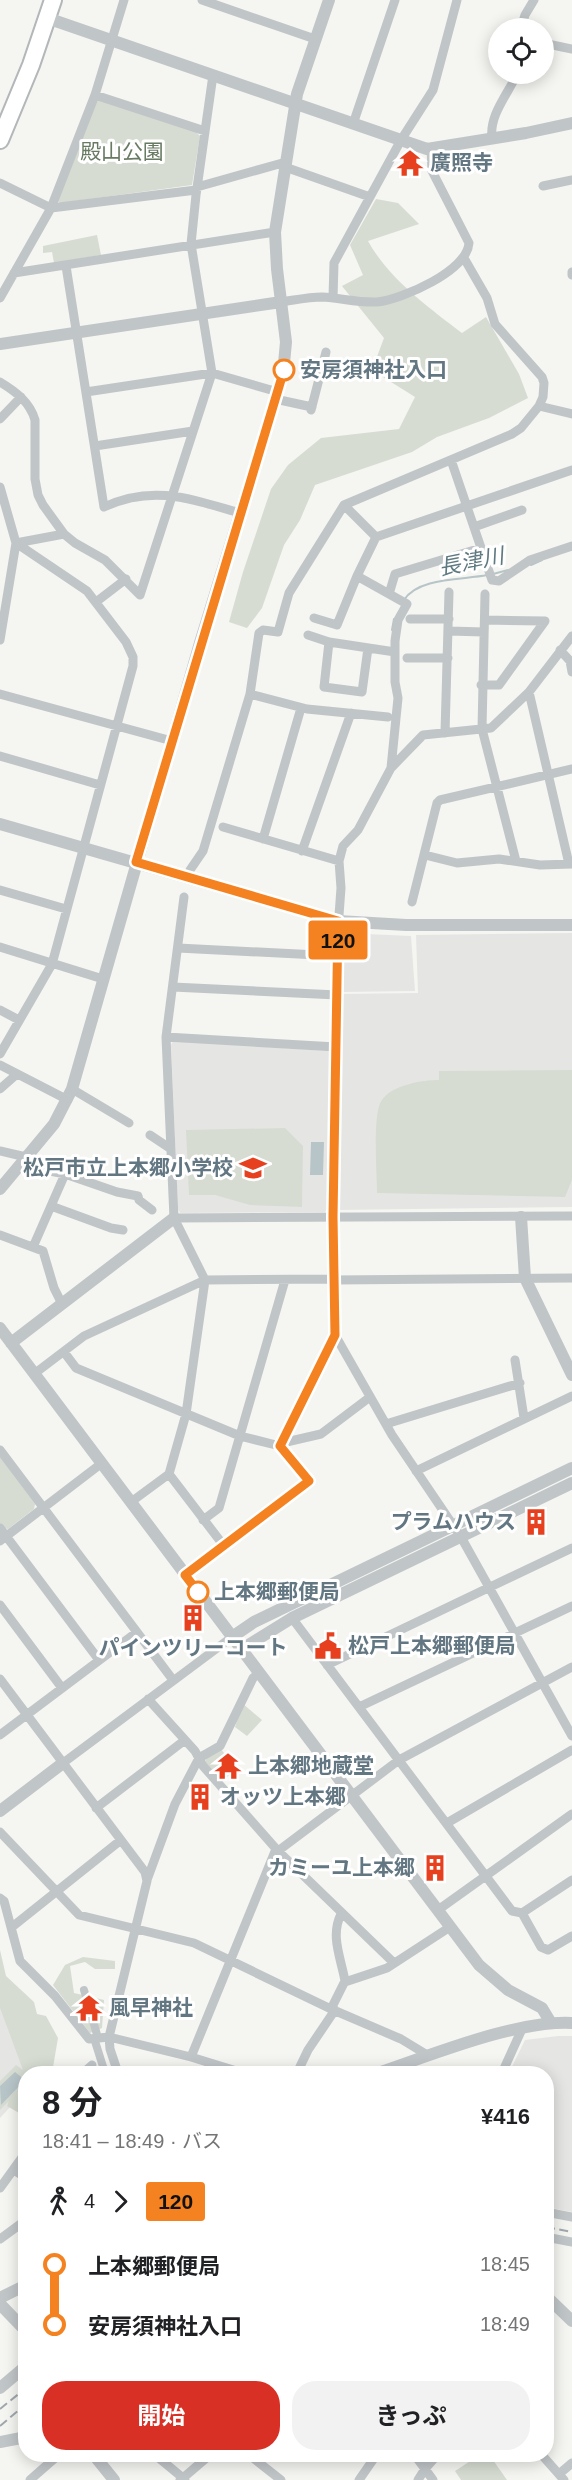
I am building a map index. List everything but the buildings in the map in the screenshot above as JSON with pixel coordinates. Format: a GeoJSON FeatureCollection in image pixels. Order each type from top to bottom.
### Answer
{"type":"FeatureCollection","features":[{"type":"Feature","properties":{"kind":"highway"},"geometry":{"type":"LineString","coordinates":[[0,140],[31,65],[53,0]]}},
{"type":"Feature","properties":{"kind":"street"},"geometry":{"type":"LineString","coordinates":[[0,298],[51,208],[95,95],[124,0]]}},
{"type":"Feature","properties":{"kind":"street"},"geometry":{"type":"LineString","coordinates":[[202,0],[315,39]]}},
{"type":"Feature","properties":{"kind":"street"},"geometry":{"type":"LineString","coordinates":[[0,1189],[54,1124],[70,1094],[136,862],[277,395],[286,357],[275,232],[295,103],[329,0]]}},
{"type":"Feature","properties":{"kind":"street"},"geometry":{"type":"LineString","coordinates":[[353,124],[395,0]]}},
{"type":"Feature","properties":{"kind":"street"},"geometry":{"type":"LineString","coordinates":[[333,298],[334,264],[401,140],[433,90],[457,0]]}},
{"type":"Feature","properties":{"kind":"street"},"geometry":{"type":"LineString","coordinates":[[524,18],[534,0]]}},
{"type":"Feature","properties":{"kind":"street"},"geometry":{"type":"LineString","coordinates":[[47,18],[431,149],[572,123]]}},
{"type":"Feature","properties":{"kind":"street"},"geometry":{"type":"LineString","coordinates":[[554,45],[572,49]]}},
{"type":"Feature","properties":{"kind":"street"},"geometry":{"type":"LineString","coordinates":[[0,382],[21,397],[35,420],[35,479],[38,495],[64,534],[105,560],[140,595],[212,373],[191,244],[196,188],[213,75]]}},
{"type":"Feature","properties":{"kind":"street"},"geometry":{"type":"LineString","coordinates":[[492,138],[491,129],[494,119],[512,84]]}},
{"type":"Feature","properties":{"kind":"street"},"geometry":{"type":"LineString","coordinates":[[95,95],[205,131]]}},
{"type":"Feature","properties":{"kind":"street"},"geometry":{"type":"LineString","coordinates":[[0,344],[321,297],[342,301],[378,302],[405,295],[437,278],[464,258],[469,243],[432,171],[431,149]]}},
{"type":"Feature","properties":{"kind":"street"},"geometry":{"type":"LineString","coordinates":[[0,183],[51,208],[196,188],[285,165],[370,197]]}},
{"type":"Feature","properties":{"kind":"street"},"geometry":{"type":"LineString","coordinates":[[543,186],[572,180]]}},
{"type":"Feature","properties":{"kind":"street"},"geometry":{"type":"LineString","coordinates":[[14,273],[275,232]]}},
{"type":"Feature","properties":{"kind":"street"},"geometry":{"type":"LineString","coordinates":[[188,878],[203,851],[250,694],[259,633],[263,630],[278,632],[289,593],[344,505],[512,434],[521,428],[539,406],[543,397],[542,377],[495,324],[487,298],[464,258]]}},
{"type":"Feature","properties":{"kind":"street"},"geometry":{"type":"LineString","coordinates":[[66,266],[104,507],[123,500],[173,494],[240,513]]}},
{"type":"Feature","properties":{"kind":"street"},"geometry":{"type":"LineString","coordinates":[[86,392],[212,373],[314,409],[326,352]]}},
{"type":"Feature","properties":{"kind":"street"},"geometry":{"type":"LineString","coordinates":[[0,419],[21,397]]}},
{"type":"Feature","properties":{"kind":"street"},"geometry":{"type":"LineString","coordinates":[[539,406],[572,414]]}},
{"type":"Feature","properties":{"kind":"street"},"geometry":{"type":"LineString","coordinates":[[95,446],[193,431]]}},
{"type":"Feature","properties":{"kind":"street"},"geometry":{"type":"LineString","coordinates":[[451,460],[492,580],[499,581],[530,560],[572,546]]}},
{"type":"Feature","properties":{"kind":"street"},"geometry":{"type":"LineString","coordinates":[[314,618],[337,625],[376,537],[572,470]]}},
{"type":"Feature","properties":{"kind":"street"},"geometry":{"type":"LineString","coordinates":[[0,487],[16,543],[0,640]]}},
{"type":"Feature","properties":{"kind":"street"},"geometry":{"type":"LineString","coordinates":[[344,505],[376,537]]}},
{"type":"Feature","properties":{"kind":"street"},"geometry":{"type":"LineString","coordinates":[[474,527],[522,510]]}},
{"type":"Feature","properties":{"kind":"street"},"geometry":{"type":"LineString","coordinates":[[16,543],[64,534]]}},
{"type":"Feature","properties":{"kind":"street"},"geometry":{"type":"LineString","coordinates":[[0,1054],[52,964],[133,666],[133,657],[126,642],[87,591],[16,543]]}},
{"type":"Feature","properties":{"kind":"street"},"geometry":{"type":"LineString","coordinates":[[389,594],[396,574],[481,548]]}},
{"type":"Feature","properties":{"kind":"street"},"geometry":{"type":"LineString","coordinates":[[357,576],[406,604],[398,620],[395,652],[395,682],[398,698],[392,768]]}},
{"type":"Feature","properties":{"kind":"street"},"geometry":{"type":"LineString","coordinates":[[96,602],[126,579]]}},
{"type":"Feature","properties":{"kind":"street"},"geometry":{"type":"LineString","coordinates":[[445,733],[449,592]]}},
{"type":"Feature","properties":{"kind":"street"},"geometry":{"type":"LineString","coordinates":[[485,594],[482,729],[516,861]]}},
{"type":"Feature","properties":{"kind":"street"},"geometry":{"type":"LineString","coordinates":[[410,619],[449,619]]}},
{"type":"Feature","properties":{"kind":"street"},"geometry":{"type":"LineString","coordinates":[[482,685],[499,685],[545,621],[484,620]]}},
{"type":"Feature","properties":{"kind":"street"},"geometry":{"type":"LineString","coordinates":[[449,631],[484,632]]}},
{"type":"Feature","properties":{"kind":"street"},"geometry":{"type":"LineString","coordinates":[[308,635],[329,642],[395,652]]}},
{"type":"Feature","properties":{"kind":"street"},"geometry":{"type":"LineString","coordinates":[[281,1445],[335,1335],[333,1217],[337,956],[341,888],[339,861],[346,841],[358,830],[392,768],[423,735],[491,728],[529,692],[572,636]]}},
{"type":"Feature","properties":{"kind":"street"},"geometry":{"type":"LineString","coordinates":[[329,642],[324,687],[362,692],[368,648]]}},
{"type":"Feature","properties":{"kind":"street"},"geometry":{"type":"LineString","coordinates":[[560,650],[571,660],[572,672]]}},
{"type":"Feature","properties":{"kind":"street"},"geometry":{"type":"LineString","coordinates":[[407,658],[448,658]]}},
{"type":"Feature","properties":{"kind":"street"},"geometry":{"type":"LineString","coordinates":[[425,855],[457,863],[499,859],[540,865],[571,864],[529,692]]}},
{"type":"Feature","properties":{"kind":"street"},"geometry":{"type":"LineString","coordinates":[[0,694],[172,741]]}},
{"type":"Feature","properties":{"kind":"street"},"geometry":{"type":"LineString","coordinates":[[250,694],[302,708],[388,717]]}},
{"type":"Feature","properties":{"kind":"street"},"geometry":{"type":"LineString","coordinates":[[263,839],[302,708]]}},
{"type":"Feature","properties":{"kind":"street"},"geometry":{"type":"LineString","coordinates":[[302,851],[351,713]]}},
{"type":"Feature","properties":{"kind":"street"},"geometry":{"type":"LineString","coordinates":[[0,756],[100,785]]}},
{"type":"Feature","properties":{"kind":"street"},"geometry":{"type":"LineString","coordinates":[[412,902],[437,803],[440,800],[572,769]]}},
{"type":"Feature","properties":{"kind":"street"},"geometry":{"type":"LineString","coordinates":[[0,824],[338,921],[406,925],[572,925]]}},
{"type":"Feature","properties":{"kind":"street"},"geometry":{"type":"LineString","coordinates":[[223,827],[339,861]]}},
{"type":"Feature","properties":{"kind":"street"},"geometry":{"type":"LineString","coordinates":[[0,890],[66,909]]}},
{"type":"Feature","properties":{"kind":"street"},"geometry":{"type":"LineString","coordinates":[[130,1502],[169,1474],[186,1414],[205,1280],[174,1218],[166,1037],[184,897]]}},
{"type":"Feature","properties":{"kind":"street"},"geometry":{"type":"LineString","coordinates":[[0,947],[103,979]]}},
{"type":"Feature","properties":{"kind":"street"},"geometry":{"type":"LineString","coordinates":[[178,948],[337,956]]}},
{"type":"Feature","properties":{"kind":"street"},"geometry":{"type":"LineString","coordinates":[[173,987],[337,995]]}},
{"type":"Feature","properties":{"kind":"street"},"geometry":{"type":"LineString","coordinates":[[0,1010],[19,1020]]}},
{"type":"Feature","properties":{"kind":"street"},"geometry":{"type":"LineString","coordinates":[[166,1037],[336,1047]]}},
{"type":"Feature","properties":{"kind":"street"},"geometry":{"type":"LineString","coordinates":[[0,1065],[17,1074],[70,1094],[129,1123]]}},
{"type":"Feature","properties":{"kind":"street"},"geometry":{"type":"LineString","coordinates":[[0,1089],[17,1074]]}},
{"type":"Feature","properties":{"kind":"street"},"geometry":{"type":"LineString","coordinates":[[150,1135],[171,1149]]}},
{"type":"Feature","properties":{"kind":"street"},"geometry":{"type":"LineString","coordinates":[[0,1151],[23,1161],[117,1192],[138,1196],[139,1200],[152,1210]]}},
{"type":"Feature","properties":{"kind":"street"},"geometry":{"type":"LineString","coordinates":[[33,1248],[65,1174]]}},
{"type":"Feature","properties":{"kind":"street"},"geometry":{"type":"LineString","coordinates":[[51,1206],[111,1228],[123,1230]]}},
{"type":"Feature","properties":{"kind":"street"},"geometry":{"type":"LineString","coordinates":[[11,1343],[174,1218],[572,1216]]}},
{"type":"Feature","properties":{"kind":"street"},"geometry":{"type":"LineString","coordinates":[[521,1217],[525,1278],[572,1375]]}},
{"type":"Feature","properties":{"kind":"street"},"geometry":{"type":"LineString","coordinates":[[0,1235],[43,1251],[54,1288],[62,1304]]}},
{"type":"Feature","properties":{"kind":"street"},"geometry":{"type":"LineString","coordinates":[[34,1374],[84,1336],[205,1280],[572,1278]]}},
{"type":"Feature","properties":{"kind":"street"},"geometry":{"type":"LineString","coordinates":[[203,1520],[219,1508],[285,1280]]}},
{"type":"Feature","properties":{"kind":"street"},"geometry":{"type":"LineString","coordinates":[[0,1328],[479,1965],[508,1990],[542,2008],[551,2023]]}},
{"type":"Feature","properties":{"kind":"street"},"geometry":{"type":"LineString","coordinates":[[335,1335],[386,1424],[461,1537],[572,1736]]}},
{"type":"Feature","properties":{"kind":"street"},"geometry":{"type":"LineString","coordinates":[[64,1352],[76,1368],[240,1436],[281,1445],[321,1434],[370,1397]]}},
{"type":"Feature","properties":{"kind":"street"},"geometry":{"type":"LineString","coordinates":[[515,1360],[524,1418]]}},
{"type":"Feature","properties":{"kind":"street"},"geometry":{"type":"LineString","coordinates":[[386,1424],[520,1383]]}},
{"type":"Feature","properties":{"kind":"street"},"geometry":{"type":"LineString","coordinates":[[416,1471],[572,1396]]}},
{"type":"Feature","properties":{"kind":"street"},"geometry":{"type":"LineString","coordinates":[[185,1575],[309,1481],[281,1445]]}},
{"type":"Feature","properties":{"kind":"street"},"geometry":{"type":"LineString","coordinates":[[0,1450],[173,1680]]}},
{"type":"Feature","properties":{"kind":"street"},"geometry":{"type":"LineString","coordinates":[[99,1659],[2,1535],[44,1508],[102,1463]]}},
{"type":"Feature","properties":{"kind":"street"},"geometry":{"type":"LineString","coordinates":[[0,1810],[254,1622],[572,1468]]}},
{"type":"Feature","properties":{"kind":"street"},"geometry":{"type":"LineString","coordinates":[[169,1474],[224,1546]]}},
{"type":"Feature","properties":{"kind":"street"},"geometry":{"type":"LineString","coordinates":[[242,1649],[292,1618],[572,1483]]}},
{"type":"Feature","properties":{"kind":"street"},"geometry":{"type":"LineString","coordinates":[[327,1665],[572,1548]]}},
{"type":"Feature","properties":{"kind":"street"},"geometry":{"type":"LineString","coordinates":[[0,1605],[62,1688]]}},
{"type":"Feature","properties":{"kind":"street"},"geometry":{"type":"LineString","coordinates":[[359,1707],[572,1606]]}},
{"type":"Feature","properties":{"kind":"street"},"geometry":{"type":"LineString","coordinates":[[285,1607],[512,1911],[522,1913],[572,1880]]}},
{"type":"Feature","properties":{"kind":"street"},"geometry":{"type":"LineString","coordinates":[[0,1735],[137,1632]]}},
{"type":"Feature","properties":{"kind":"street"},"geometry":{"type":"LineString","coordinates":[[191,2057],[277,1850],[399,1760],[572,1667]]}},
{"type":"Feature","properties":{"kind":"street"},"geometry":{"type":"LineString","coordinates":[[116,2066],[109,2037],[147,1881],[175,1804],[199,1758],[220,1746],[253,1678],[260,1673]]}},
{"type":"Feature","properties":{"kind":"street"},"geometry":{"type":"LineString","coordinates":[[0,1679],[145,1872],[147,1881]]}},
{"type":"Feature","properties":{"kind":"street"},"geometry":{"type":"LineString","coordinates":[[148,1699],[277,1850],[394,1963]]}},
{"type":"Feature","properties":{"kind":"street"},"geometry":{"type":"LineString","coordinates":[[96,1808],[185,1740]]}},
{"type":"Feature","properties":{"kind":"street"},"geometry":{"type":"LineString","coordinates":[[447,1823],[572,1750]]}},
{"type":"Feature","properties":{"kind":"street"},"geometry":{"type":"LineString","coordinates":[[438,1910],[572,1814]]}},
{"type":"Feature","properties":{"kind":"street"},"geometry":{"type":"LineString","coordinates":[[0,1832],[79,1915],[194,1943],[333,2010],[401,2039],[429,2056]]}},
{"type":"Feature","properties":{"kind":"street"},"geometry":{"type":"LineString","coordinates":[[12,1927],[121,1840]]}},
{"type":"Feature","properties":{"kind":"street"},"geometry":{"type":"LineString","coordinates":[[0,1898],[4,1901],[20,1961],[55,1996],[89,2039],[109,2037],[220,2066]]}},
{"type":"Feature","properties":{"kind":"street"},"geometry":{"type":"LineString","coordinates":[[522,1913],[542,1947],[548,1950],[572,1936]]}},
{"type":"Feature","properties":{"kind":"street"},"geometry":{"type":"LineString","coordinates":[[300,2066],[333,2010],[345,1982],[335,1938],[336,1924],[341,1914]]}},
{"type":"Feature","properties":{"kind":"street"},"geometry":{"type":"LineString","coordinates":[[345,1982],[387,1968],[450,1927]]}},
{"type":"Feature","properties":{"kind":"street"},"geometry":{"type":"LineString","coordinates":[[84,1990],[103,2066]]}},
{"type":"Feature","properties":{"kind":"street"},"geometry":{"type":"LineString","coordinates":[[399,2066],[481,2039],[522,2029],[551,2023],[572,2024]]}},
{"type":"Feature","properties":{"kind":"street"},"geometry":{"type":"LineString","coordinates":[[505,2066],[522,2029]]}},
{"type":"Feature","properties":{"kind":"street"},"geometry":{"type":"LineString","coordinates":[[0,2188],[18,2164]]}},
{"type":"Feature","properties":{"kind":"street"},"geometry":{"type":"LineString","coordinates":[[14,2170],[18,2173]]}},
{"type":"Feature","properties":{"kind":"street"},"geometry":{"type":"LineString","coordinates":[[554,2214],[572,2217]]}},
{"type":"Feature","properties":{"kind":"street"},"geometry":{"type":"LineString","coordinates":[[0,2239],[18,2226]]}},
{"type":"Feature","properties":{"kind":"street"},"geometry":{"type":"LineString","coordinates":[[554,2239],[572,2242]]}},
{"type":"Feature","properties":{"kind":"street"},"geometry":{"type":"LineString","coordinates":[[0,2298],[18,2289]]}},
{"type":"Feature","properties":{"kind":"street"},"geometry":{"type":"LineString","coordinates":[[0,2304],[18,2323]]}},
{"type":"Feature","properties":{"kind":"street"},"geometry":{"type":"LineString","coordinates":[[554,2304],[572,2321]]}},
{"type":"Feature","properties":{"kind":"street"},"geometry":{"type":"LineString","coordinates":[[0,2388],[18,2373]]}},
{"type":"Feature","properties":{"kind":"street"},"geometry":{"type":"LineString","coordinates":[[0,2442],[18,2439]]}},
{"type":"Feature","properties":{"kind":"street"},"geometry":{"type":"LineString","coordinates":[[35,2478],[51,2462]]}},
{"type":"Feature","properties":{"kind":"street"},"geometry":{"type":"LineString","coordinates":[[99,2462],[114,2480]]}},
{"type":"Feature","properties":{"kind":"street"},"geometry":{"type":"LineString","coordinates":[[163,2462],[182,2479],[202,2462]]}},
{"type":"Feature","properties":{"kind":"street"},"geometry":{"type":"LineString","coordinates":[[258,2462],[281,2480]]}},
{"type":"Feature","properties":{"kind":"street"},"geometry":{"type":"LineString","coordinates":[[359,2480],[371,2462]]}},
{"type":"Feature","properties":{"kind":"street"},"geometry":{"type":"LineString","coordinates":[[420,2462],[433,2480]]}},
{"type":"Feature","properties":{"kind":"street"},"geometry":{"type":"LineString","coordinates":[[418,2480],[431,2462]]}},
{"type":"Feature","properties":{"kind":"street"},"geometry":{"type":"LineString","coordinates":[[548,2462],[562,2477],[572,2463]]}},
{"type":"Feature","properties":{"kind":"shaded area"},"geometry":{"type":"Polygon","coordinates":[[[343,933],[411,936],[415,991],[342,992],[343,933]]]}},
{"type":"Feature","properties":{"kind":"shaded area"},"geometry":{"type":"Polygon","coordinates":[[[572,933],[572,1207],[338,1210],[340,994],[418,993],[416,935],[572,933]]]}},
{"type":"Feature","properties":{"kind":"shaded area","name":"松戸市立上本郷小学校"},"geometry":{"type":"Polygon","coordinates":[[[173,1041],[331,1053],[328,1208],[325,1212],[180,1213],[171,1045],[173,1041]]]}},
{"type":"Feature","properties":{"kind":"shaded area"},"geometry":{"type":"Polygon","coordinates":[[[311,1142],[324,1142],[323,1175],[310,1175],[311,1142]]]}},
{"type":"Feature","properties":{"kind":"shaded area"},"geometry":{"type":"Polygon","coordinates":[[[0,1984],[24,2066],[18,2066],[18,2099],[0,2118],[0,1984]]]}},
{"type":"Feature","properties":{"kind":"shaded area"},"geometry":{"type":"Polygon","coordinates":[[[572,2036],[572,2212],[554,2209],[554,2066],[512,2066],[525,2040],[572,2036]]]}},
{"type":"Feature","properties":{"kind":"shaded area"},"geometry":{"type":"Polygon","coordinates":[[[15,2072],[18,2074],[18,2087],[1,2105],[0,2086],[15,2072]]]}},
{"type":"Feature","properties":{"kind":"green space","name":"殿山公園"},"geometry":{"type":"Polygon","coordinates":[[[100,100],[196,132],[200,136],[192,185],[60,203],[57,200],[96,102],[100,100]]]}},
{"type":"Feature","properties":{"kind":"green space"},"geometry":{"type":"Polygon","coordinates":[[[376,199],[398,203],[419,224],[368,241],[377,255],[410,292],[462,333],[486,317],[519,374],[528,398],[489,418],[437,437],[412,452],[315,485],[300,520],[284,545],[262,608],[247,628],[229,622],[271,489],[288,465],[321,438],[399,429],[415,397],[372,370],[384,338],[342,286],[363,275],[350,245],[376,199]]]}},
{"type":"Feature","properties":{"kind":"green space"},"geometry":{"type":"Polygon","coordinates":[[[97,235],[101,255],[54,263],[52,252],[43,253],[43,246],[97,235]]]}},
{"type":"Feature","properties":{"kind":"green space"},"geometry":{"type":"Polygon","coordinates":[[[572,1070],[572,1180],[565,1197],[377,1193],[377,1117],[382,1100],[393,1091],[416,1082],[439,1080],[439,1071],[572,1070]]]}},
{"type":"Feature","properties":{"kind":"green space"},"geometry":{"type":"Polygon","coordinates":[[[285,1128],[303,1146],[302,1207],[250,1205],[215,1195],[189,1195],[186,1130],[285,1128]]]}},
{"type":"Feature","properties":{"kind":"green space"},"geometry":{"type":"Polygon","coordinates":[[[0,1457],[35,1504],[34,1509],[8,1529],[3,1528],[0,1524],[0,1457]]]}},
{"type":"Feature","properties":{"kind":"green space"},"geometry":{"type":"Polygon","coordinates":[[[242,1703],[262,1720],[247,1736],[235,1727],[242,1703]]]}},
{"type":"Feature","properties":{"kind":"green space"},"geometry":{"type":"Polygon","coordinates":[[[221,1749],[236,1769],[222,1782],[205,1763],[206,1757],[221,1749]]]}},
{"type":"Feature","properties":{"kind":"green space"},"geometry":{"type":"Polygon","coordinates":[[[0,1950],[6,1976],[34,2002],[37,2014],[46,2016],[58,2038],[53,2066],[22,2066],[0,2008],[0,1950]]]}},
{"type":"Feature","properties":{"kind":"green space"},"geometry":{"type":"Polygon","coordinates":[[[83,1957],[115,1961],[115,1969],[95,1969],[85,1962],[70,1966],[74,1993],[104,2000],[102,2028],[90,2033],[53,1985],[65,1965],[83,1957]]]}},
{"type":"Feature","properties":{"kind":"green space"},"geometry":{"type":"Polygon","coordinates":[[[16,2065],[18,2066],[18,2112],[7,2106],[9,2101],[0,2110],[0,2081],[16,2065]]]}},
{"type":"Feature","properties":{"kind":"green space"},"geometry":{"type":"Polygon","coordinates":[[[469,2462],[494,2462],[507,2480],[461,2480],[455,2471],[469,2462]]]}},
{"type":"Feature","properties":{"kind":"waterway","name":"長津川"},"geometry":{"type":"LineString","coordinates":[[531,565],[542,560]]}},
{"type":"Feature","properties":{"kind":"waterway","name":"長津川"},"geometry":{"type":"LineString","coordinates":[[493,574],[508,570]]}},
{"type":"Feature","properties":{"kind":"waterway","name":"長津川"},"geometry":{"type":"LineString","coordinates":[[404,600],[420,587],[430,583],[487,575]]}},
{"type":"Feature","properties":{"kind":"waterway","name":"長津川"},"geometry":{"type":"LineString","coordinates":[[392,630],[394,619]]}},
{"type":"Feature","properties":{"kind":"railway"},"geometry":{"type":"LineString","coordinates":[[554,2229],[572,2232]]}},
{"type":"Feature","properties":{"kind":"railway"},"geometry":{"type":"LineString","coordinates":[[0,2409],[18,2394]]}},
{"type":"Feature","properties":{"kind":"railway"},"geometry":{"type":"LineString","coordinates":[[0,2426],[18,2411]]}},
{"type":"Feature","properties":{"kind":"bus line","name":"120"},"geometry":{"type":"LineString","coordinates":[[198,1592],[185,1575],[309,1481],[280,1446],[335,1335],[333,1217],[338,921],[136,862],[284,370]]}},
{"type":"Feature","properties":{"kind":"place","name":"廣照寺"},"geometry":{"type":"Point","coordinates":[410,163]}},
{"type":"Feature","properties":{"kind":"place","name":"安房須神社入口"},"geometry":{"type":"Point","coordinates":[284,370]}},
{"type":"Feature","properties":{"kind":"place","name":"松戸市立上本郷小学校"},"geometry":{"type":"Point","coordinates":[253,1168]}},
{"type":"Feature","properties":{"kind":"place","name":"プラムハウス"},"geometry":{"type":"Point","coordinates":[536,1522]}},
{"type":"Feature","properties":{"kind":"place","name":"上本郷郵便局"},"geometry":{"type":"Point","coordinates":[198,1592]}},
{"type":"Feature","properties":{"kind":"place","name":"パインツリーコート"},"geometry":{"type":"Point","coordinates":[193,1618]}},
{"type":"Feature","properties":{"kind":"place","name":"松戸上本郷郵便局"},"geometry":{"type":"Point","coordinates":[328,1646]}},
{"type":"Feature","properties":{"kind":"place","name":"上本郷地蔵堂"},"geometry":{"type":"Point","coordinates":[228,1766]}},
{"type":"Feature","properties":{"kind":"place","name":"オッツ上本郷"},"geometry":{"type":"Point","coordinates":[200,1797]}},
{"type":"Feature","properties":{"kind":"place","name":"カミーユ上本郷"},"geometry":{"type":"Point","coordinates":[435,1868]}},
{"type":"Feature","properties":{"kind":"place","name":"風早神社"},"geometry":{"type":"Point","coordinates":[89,2008]}}]}
